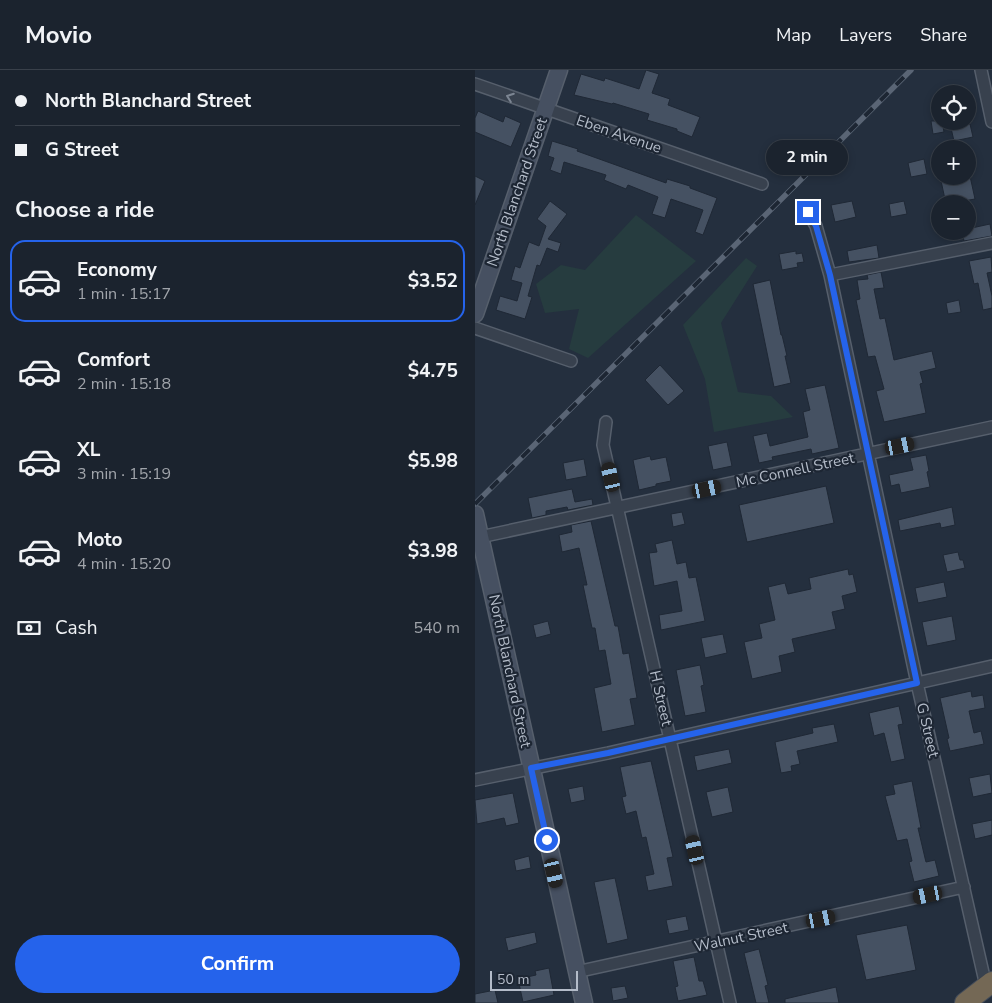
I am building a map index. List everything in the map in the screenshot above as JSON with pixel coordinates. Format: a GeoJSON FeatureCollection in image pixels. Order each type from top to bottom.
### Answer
{"type":"FeatureCollection","features":[{"type":"Feature","properties":{"kind":"highway"},"geometry":{"type":"LineString","coordinates":[[967,1002],[989,984]]}},
{"type":"Feature","properties":{"kind":"street","name":"North Blanchard Street"},"geometry":{"type":"LineString","coordinates":[[475,314],[559,70]]}},
{"type":"Feature","properties":{"kind":"street"},"geometry":{"type":"LineString","coordinates":[[981,70],[992,122]]}},
{"type":"Feature","properties":{"kind":"street","name":"Eben Avenue"},"geometry":{"type":"LineString","coordinates":[[475,84],[762,184]]}},
{"type":"Feature","properties":{"kind":"street","name":"G Street"},"geometry":{"type":"LineString","coordinates":[[808,212],[816,226],[830,275],[917,683],[964,887],[989,984]]}},
{"type":"Feature","properties":{"kind":"street"},"geometry":{"type":"LineString","coordinates":[[830,275],[992,243]]}},
{"type":"Feature","properties":{"kind":"street"},"geometry":{"type":"LineString","coordinates":[[475,328],[571,361]]}},
{"type":"Feature","properties":{"kind":"street","name":"H Street"},"geometry":{"type":"LineString","coordinates":[[606,422],[603,445],[730,1003]]}},
{"type":"Feature","properties":{"kind":"street","name":"Mc Connell Street"},"geometry":{"type":"LineString","coordinates":[[480,537],[992,427]]}},
{"type":"Feature","properties":{"kind":"street","name":"North Blanchard Street"},"geometry":{"type":"LineString","coordinates":[[475,514],[584,1003]]}},
{"type":"Feature","properties":{"kind":"street"},"geometry":{"type":"LineString","coordinates":[[475,780],[670,739],[992,666]]}},
{"type":"Feature","properties":{"kind":"street","name":"Walnut Street"},"geometry":{"type":"LineString","coordinates":[[576,972],[964,887]]}},
{"type":"Feature","properties":{"kind":"green space"},"geometry":{"type":"Polygon","coordinates":[[[636,215],[696,261],[588,358],[569,349],[579,309],[545,313],[536,284],[561,265],[585,270],[636,215]]]}},
{"type":"Feature","properties":{"kind":"green space"},"geometry":{"type":"Polygon","coordinates":[[[746,258],[757,266],[721,323],[738,392],[771,396],[793,417],[714,432],[705,379],[683,325],[746,258]]]}},
{"type":"Feature","properties":{"kind":"building"},"geometry":{"type":"Polygon","coordinates":[[[646,70],[659,74],[652,93],[670,99],[668,105],[700,117],[692,137],[677,131],[677,129],[647,120],[649,114],[613,103],[574,95],[581,74],[604,81],[605,78],[639,89],[646,70]]]}},
{"type":"Feature","properties":{"kind":"building"},"geometry":{"type":"Polygon","coordinates":[[[478,111],[503,122],[505,116],[521,123],[511,147],[475,132],[475,118],[478,111]]]}},
{"type":"Feature","properties":{"kind":"building"},"geometry":{"type":"Polygon","coordinates":[[[932,130],[944,130],[944,132],[933,134],[932,130]]]}},
{"type":"Feature","properties":{"kind":"building"},"geometry":{"type":"Polygon","coordinates":[[[951,130],[971,130],[973,137],[954,140],[951,130]]]}},
{"type":"Feature","properties":{"kind":"building"},"geometry":{"type":"Polygon","coordinates":[[[552,141],[666,183],[667,179],[690,186],[690,188],[717,198],[703,235],[695,232],[703,210],[671,199],[665,218],[652,214],[658,197],[628,185],[626,189],[604,180],[606,175],[564,162],[561,174],[550,170],[554,158],[548,156],[552,141]]]}},
{"type":"Feature","properties":{"kind":"building"},"geometry":{"type":"Polygon","coordinates":[[[924,159],[927,174],[911,177],[908,163],[924,159]]]}},
{"type":"Feature","properties":{"kind":"building"},"geometry":{"type":"Polygon","coordinates":[[[475,176],[485,181],[475,205],[475,176]]]}},
{"type":"Feature","properties":{"kind":"building"},"geometry":{"type":"Polygon","coordinates":[[[942,185],[972,185],[974,195],[944,195],[942,185]]]}},
{"type":"Feature","properties":{"kind":"building"},"geometry":{"type":"Polygon","coordinates":[[[550,201],[567,214],[548,239],[561,243],[558,252],[547,248],[540,266],[537,265],[528,296],[532,297],[525,319],[496,310],[500,296],[517,301],[522,283],[511,280],[515,266],[520,268],[529,242],[539,246],[546,226],[537,219],[550,201]]]}},
{"type":"Feature","properties":{"kind":"building"},"geometry":{"type":"Polygon","coordinates":[[[852,201],[856,217],[835,222],[831,205],[852,201]]]}},
{"type":"Feature","properties":{"kind":"building"},"geometry":{"type":"Polygon","coordinates":[[[904,201],[907,214],[891,217],[889,204],[904,201]]]}},
{"type":"Feature","properties":{"kind":"building"},"geometry":{"type":"Polygon","coordinates":[[[990,224],[992,236],[976,239],[976,227],[990,224]]]}},
{"type":"Feature","properties":{"kind":"building"},"geometry":{"type":"Polygon","coordinates":[[[877,245],[879,258],[849,262],[847,251],[877,245]]]}},
{"type":"Feature","properties":{"kind":"building"},"geometry":{"type":"Polygon","coordinates":[[[796,251],[796,254],[802,253],[804,262],[797,263],[798,267],[782,270],[779,254],[796,251]]]}},
{"type":"Feature","properties":{"kind":"building"},"geometry":{"type":"Polygon","coordinates":[[[991,257],[992,272],[987,273],[992,296],[992,308],[983,310],[978,283],[974,284],[969,261],[991,257]]]}},
{"type":"Feature","properties":{"kind":"building"},"geometry":{"type":"Polygon","coordinates":[[[881,272],[884,288],[874,289],[880,319],[885,318],[894,360],[932,351],[936,368],[920,372],[923,383],[920,384],[926,413],[884,422],[876,391],[884,389],[875,356],[868,357],[856,300],[860,299],[857,280],[868,279],[867,275],[881,272]]]}},
{"type":"Feature","properties":{"kind":"building"},"geometry":{"type":"Polygon","coordinates":[[[770,280],[791,383],[774,387],[753,284],[770,280]]]}},
{"type":"Feature","properties":{"kind":"building"},"geometry":{"type":"Polygon","coordinates":[[[959,300],[961,312],[948,314],[946,303],[959,300]]]}},
{"type":"Feature","properties":{"kind":"building"},"geometry":{"type":"Polygon","coordinates":[[[660,365],[684,391],[668,405],[645,380],[660,365]]]}},
{"type":"Feature","properties":{"kind":"building"},"geometry":{"type":"Polygon","coordinates":[[[825,385],[839,448],[812,454],[811,449],[772,457],[773,460],[759,463],[753,436],[767,433],[770,446],[808,437],[803,412],[810,410],[805,389],[825,385]]]}},
{"type":"Feature","properties":{"kind":"building"},"geometry":{"type":"Polygon","coordinates":[[[727,442],[732,466],[713,470],[708,446],[727,442]]]}},
{"type":"Feature","properties":{"kind":"building"},"geometry":{"type":"Polygon","coordinates":[[[926,455],[930,487],[901,493],[899,484],[891,486],[889,475],[913,470],[910,458],[926,455]]]}},
{"type":"Feature","properties":{"kind":"building"},"geometry":{"type":"Polygon","coordinates":[[[650,456],[651,460],[666,457],[671,481],[639,490],[633,460],[650,456]]]}},
{"type":"Feature","properties":{"kind":"building"},"geometry":{"type":"Polygon","coordinates":[[[584,459],[587,476],[566,480],[563,463],[584,459]]]}},
{"type":"Feature","properties":{"kind":"building"},"geometry":{"type":"Polygon","coordinates":[[[826,486],[834,523],[747,542],[739,505],[826,486]]]}},
{"type":"Feature","properties":{"kind":"building"},"geometry":{"type":"Polygon","coordinates":[[[572,489],[575,502],[592,499],[593,505],[568,510],[567,507],[546,511],[546,515],[532,518],[528,498],[572,489]]]}},
{"type":"Feature","properties":{"kind":"building"},"geometry":{"type":"Polygon","coordinates":[[[952,507],[955,525],[941,528],[940,523],[900,531],[898,520],[952,507]]]}},
{"type":"Feature","properties":{"kind":"building"},"geometry":{"type":"Polygon","coordinates":[[[682,512],[685,524],[673,527],[671,514],[682,512]]]}},
{"type":"Feature","properties":{"kind":"building"},"geometry":{"type":"Polygon","coordinates":[[[591,521],[615,626],[618,626],[623,654],[629,653],[637,698],[630,699],[635,725],[602,732],[594,688],[611,684],[605,650],[599,651],[595,628],[592,628],[583,585],[587,585],[579,548],[562,552],[559,535],[572,532],[571,525],[591,521]]]}},
{"type":"Feature","properties":{"kind":"building"},"geometry":{"type":"Polygon","coordinates":[[[672,540],[677,564],[686,562],[689,578],[696,577],[705,621],[661,630],[659,615],[682,611],[677,581],[654,586],[649,553],[657,552],[655,544],[672,540]]]}},
{"type":"Feature","properties":{"kind":"building"},"geometry":{"type":"Polygon","coordinates":[[[958,552],[965,568],[947,572],[943,555],[958,552]]]}},
{"type":"Feature","properties":{"kind":"building"},"geometry":{"type":"Polygon","coordinates":[[[848,569],[849,575],[853,574],[857,592],[842,596],[845,609],[832,612],[836,629],[792,639],[795,652],[779,656],[782,672],[752,679],[744,642],[762,638],[759,624],[775,620],[768,587],[785,583],[788,594],[811,589],[809,578],[848,569]]]}},
{"type":"Feature","properties":{"kind":"building"},"geometry":{"type":"Polygon","coordinates":[[[944,582],[947,597],[918,603],[915,588],[944,582]]]}},
{"type":"Feature","properties":{"kind":"building"},"geometry":{"type":"Polygon","coordinates":[[[952,616],[956,640],[927,646],[922,622],[952,616]]]}},
{"type":"Feature","properties":{"kind":"building"},"geometry":{"type":"Polygon","coordinates":[[[548,621],[551,634],[536,638],[533,625],[548,621]]]}},
{"type":"Feature","properties":{"kind":"building"},"geometry":{"type":"Polygon","coordinates":[[[723,634],[727,653],[705,658],[701,638],[723,634]]]}},
{"type":"Feature","properties":{"kind":"building"},"geometry":{"type":"Polygon","coordinates":[[[700,665],[704,685],[701,686],[706,712],[685,716],[676,670],[700,665]]]}},
{"type":"Feature","properties":{"kind":"building"},"geometry":{"type":"Polygon","coordinates":[[[971,691],[972,697],[983,695],[985,708],[969,711],[974,733],[981,731],[984,744],[950,751],[940,698],[971,691]]]}},
{"type":"Feature","properties":{"kind":"building"},"geometry":{"type":"Polygon","coordinates":[[[899,706],[903,724],[898,725],[905,759],[891,762],[884,733],[874,736],[869,713],[899,706]]]}},
{"type":"Feature","properties":{"kind":"building"},"geometry":{"type":"Polygon","coordinates":[[[834,724],[838,742],[797,751],[800,764],[791,766],[792,771],[781,773],[775,742],[813,733],[812,728],[834,724]]]}},
{"type":"Feature","properties":{"kind":"building"},"geometry":{"type":"Polygon","coordinates":[[[729,749],[732,763],[697,771],[694,756],[729,749]]]}},
{"type":"Feature","properties":{"kind":"building"},"geometry":{"type":"Polygon","coordinates":[[[651,761],[673,857],[667,858],[673,886],[648,891],[645,876],[654,874],[646,837],[642,838],[636,811],[626,814],[622,797],[626,796],[620,767],[651,761]]]}},
{"type":"Feature","properties":{"kind":"building"},"geometry":{"type":"Polygon","coordinates":[[[990,774],[992,793],[973,797],[969,778],[990,774]]]}},
{"type":"Feature","properties":{"kind":"building"},"geometry":{"type":"Polygon","coordinates":[[[912,781],[921,828],[918,828],[926,862],[935,860],[939,876],[914,882],[909,862],[912,861],[907,839],[897,841],[885,796],[895,794],[893,785],[912,781]]]}},
{"type":"Feature","properties":{"kind":"building"},"geometry":{"type":"Polygon","coordinates":[[[583,786],[585,800],[571,803],[568,789],[583,786]]]}},
{"type":"Feature","properties":{"kind":"building"},"geometry":{"type":"Polygon","coordinates":[[[728,787],[733,812],[712,817],[706,792],[728,787]]]}},
{"type":"Feature","properties":{"kind":"building"},"geometry":{"type":"Polygon","coordinates":[[[513,793],[519,823],[506,826],[504,818],[477,824],[475,800],[513,793]]]}},
{"type":"Feature","properties":{"kind":"building"},"geometry":{"type":"Polygon","coordinates":[[[992,820],[992,835],[975,839],[972,824],[992,820]]]}},
{"type":"Feature","properties":{"kind":"building"},"geometry":{"type":"Polygon","coordinates":[[[529,856],[531,868],[516,871],[514,860],[529,856]]]}},
{"type":"Feature","properties":{"kind":"building"},"geometry":{"type":"Polygon","coordinates":[[[615,878],[628,939],[607,944],[594,882],[615,878]]]}},
{"type":"Feature","properties":{"kind":"building"},"geometry":{"type":"Polygon","coordinates":[[[686,916],[689,930],[669,934],[666,920],[686,916]]]}},
{"type":"Feature","properties":{"kind":"building"},"geometry":{"type":"Polygon","coordinates":[[[907,925],[916,970],[866,980],[856,935],[907,925]]]}},
{"type":"Feature","properties":{"kind":"building"},"geometry":{"type":"Polygon","coordinates":[[[535,932],[537,943],[508,951],[505,938],[535,932]]]}},
{"type":"Feature","properties":{"kind":"building"},"geometry":{"type":"Polygon","coordinates":[[[759,949],[768,985],[765,986],[769,1003],[756,1003],[744,953],[759,949]]]}},
{"type":"Feature","properties":{"kind":"building"},"geometry":{"type":"Polygon","coordinates":[[[694,957],[699,981],[703,981],[707,995],[678,1001],[675,987],[678,986],[673,961],[694,957]]]}},
{"type":"Feature","properties":{"kind":"building"},"geometry":{"type":"Polygon","coordinates":[[[549,968],[554,995],[523,1002],[518,979],[536,975],[535,971],[549,968]]]}},
{"type":"Feature","properties":{"kind":"building"},"geometry":{"type":"Polygon","coordinates":[[[625,986],[628,998],[613,1001],[611,988],[625,986]]]}},
{"type":"Feature","properties":{"kind":"building"},"geometry":{"type":"Polygon","coordinates":[[[836,987],[839,1003],[785,1003],[785,999],[836,987]]]}},
{"type":"Feature","properties":{"kind":"building"},"geometry":{"type":"Polygon","coordinates":[[[495,990],[498,1003],[475,1003],[475,994],[495,990]]]}},
{"type":"Feature","properties":{"kind":"railway"},"geometry":{"type":"LineString","coordinates":[[475,504],[911,70]]}},
{"type":"Feature","properties":{"kind":"route"},"geometry":{"type":"LineString","coordinates":[[547,840],[531,768],[608,753],[917,683],[830,275],[816,226],[808,212]]}}]}
